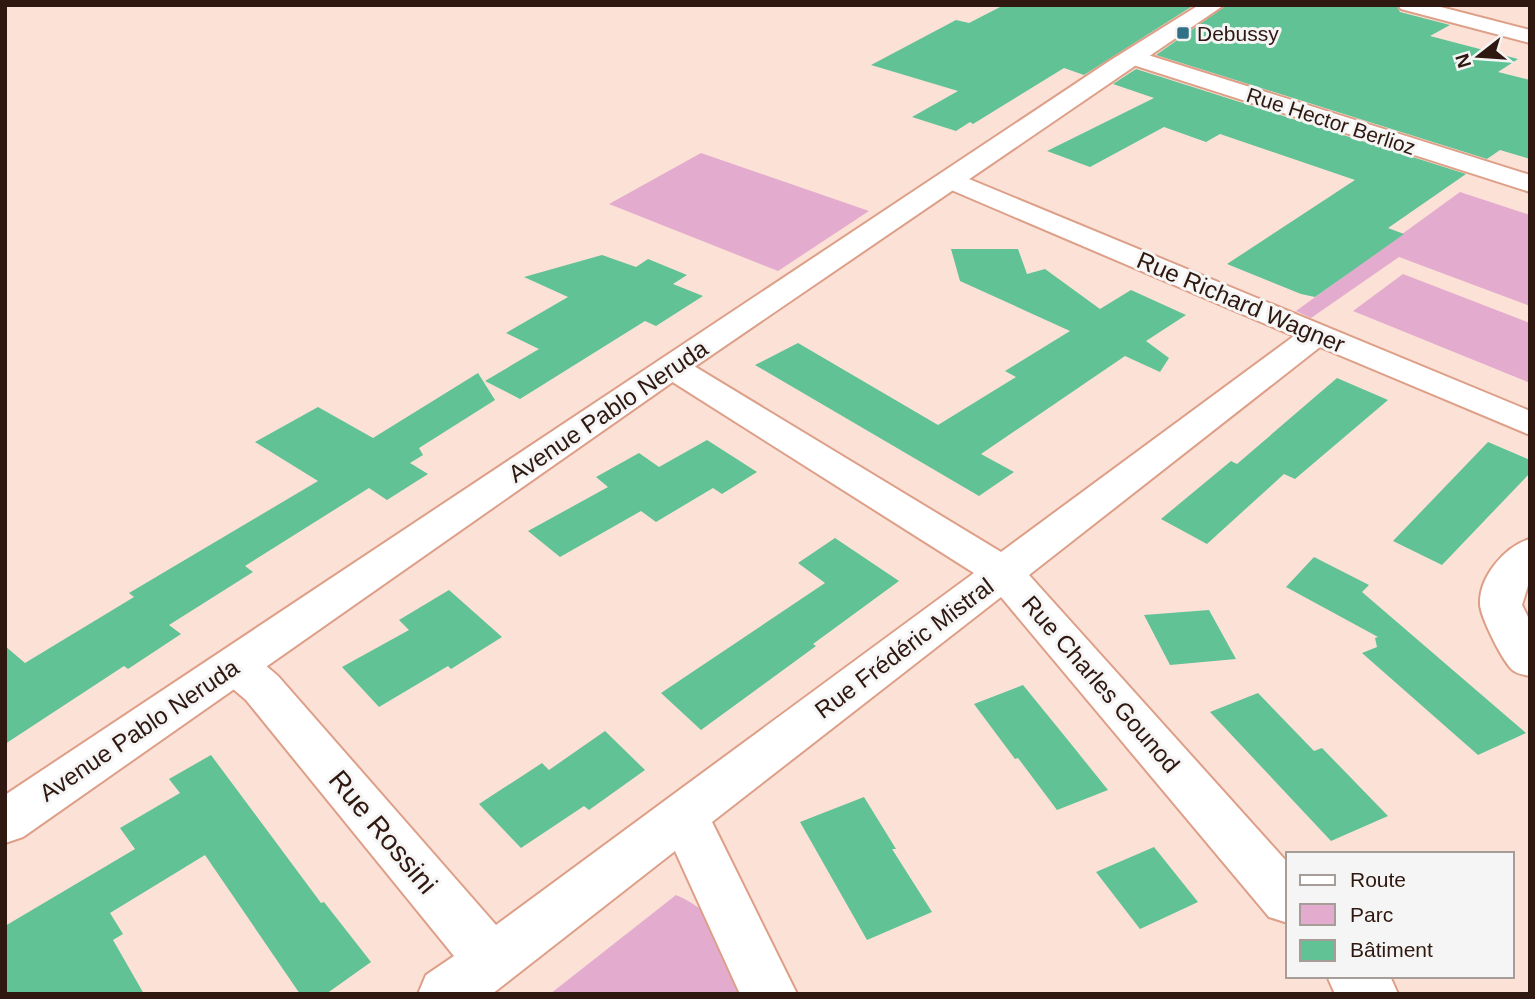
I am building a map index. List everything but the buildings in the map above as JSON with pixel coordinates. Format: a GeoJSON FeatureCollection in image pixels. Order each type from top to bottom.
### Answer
{"type":"FeatureCollection","features":[{"type":"Feature","properties":{"kind":"street","name":"Avenue Pablo Neruda"},"geometry":{"type":"LineString","coordinates":[[5,822],[672,367],[1132,57],[1214,5]]}},
{"type":"Feature","properties":{"kind":"street"},"geometry":{"type":"LineString","coordinates":[[1409,5],[1530,37]]}},
{"type":"Feature","properties":{"kind":"street"},"geometry":{"type":"LineString","coordinates":[[1490,26],[1517,10]]}},
{"type":"Feature","properties":{"kind":"street","name":"Rue Hector Berlioz"},"geometry":{"type":"LineString","coordinates":[[1132,57],[1530,184]]}},
{"type":"Feature","properties":{"kind":"street","name":"Rue Richard Wagner"},"geometry":{"type":"LineString","coordinates":[[953,180],[1530,424]]}},
{"type":"Feature","properties":{"kind":"street","name":"Rue Frédéric Mistral"},"geometry":{"type":"LineString","coordinates":[[492,961],[1317,334]]}},
{"type":"Feature","properties":{"kind":"street","name":"Rue Charles Gounod"},"geometry":{"type":"LineString","coordinates":[[672,367],[1003,572],[1286,898]]}},
{"type":"Feature","properties":{"kind":"street"},"geometry":{"type":"LineString","coordinates":[[1530,553],[1508,577],[1501,606],[1521,650],[1530,660]]}},
{"type":"Feature","properties":{"kind":"street","name":"Rue Rossini"},"geometry":{"type":"LineString","coordinates":[[235,665],[262,688],[492,961]]}},
{"type":"Feature","properties":{"kind":"street"},"geometry":{"type":"LineString","coordinates":[[684,817],[769,994]]}},
{"type":"Feature","properties":{"kind":"street"},"geometry":{"type":"LineString","coordinates":[[446,994],[492,961]]}},
{"type":"Feature","properties":{"kind":"street"},"geometry":{"type":"LineString","coordinates":[[1357,978],[1370,994]]}},
{"type":"Feature","properties":{"kind":"green space"},"geometry":{"type":"Polygon","coordinates":[[[701,153],[869,211],[778,271],[609,204],[701,153]]]}},
{"type":"Feature","properties":{"kind":"green space"},"geometry":{"type":"Polygon","coordinates":[[[1460,192],[1530,215],[1530,306],[1399,257],[1311,318],[1296,311],[1460,192]]]}},
{"type":"Feature","properties":{"kind":"green space"},"geometry":{"type":"Polygon","coordinates":[[[1403,274],[1530,323],[1530,383],[1353,311],[1403,274]]]}},
{"type":"Feature","properties":{"kind":"green space"},"geometry":{"type":"Polygon","coordinates":[[[676,895],[692,903],[715,923],[731,948],[751,994],[550,994],[676,895]]]}},
{"type":"Feature","properties":{"kind":"place","name":"Debussy"},"geometry":{"type":"Point","coordinates":[1183,33]}}]}
